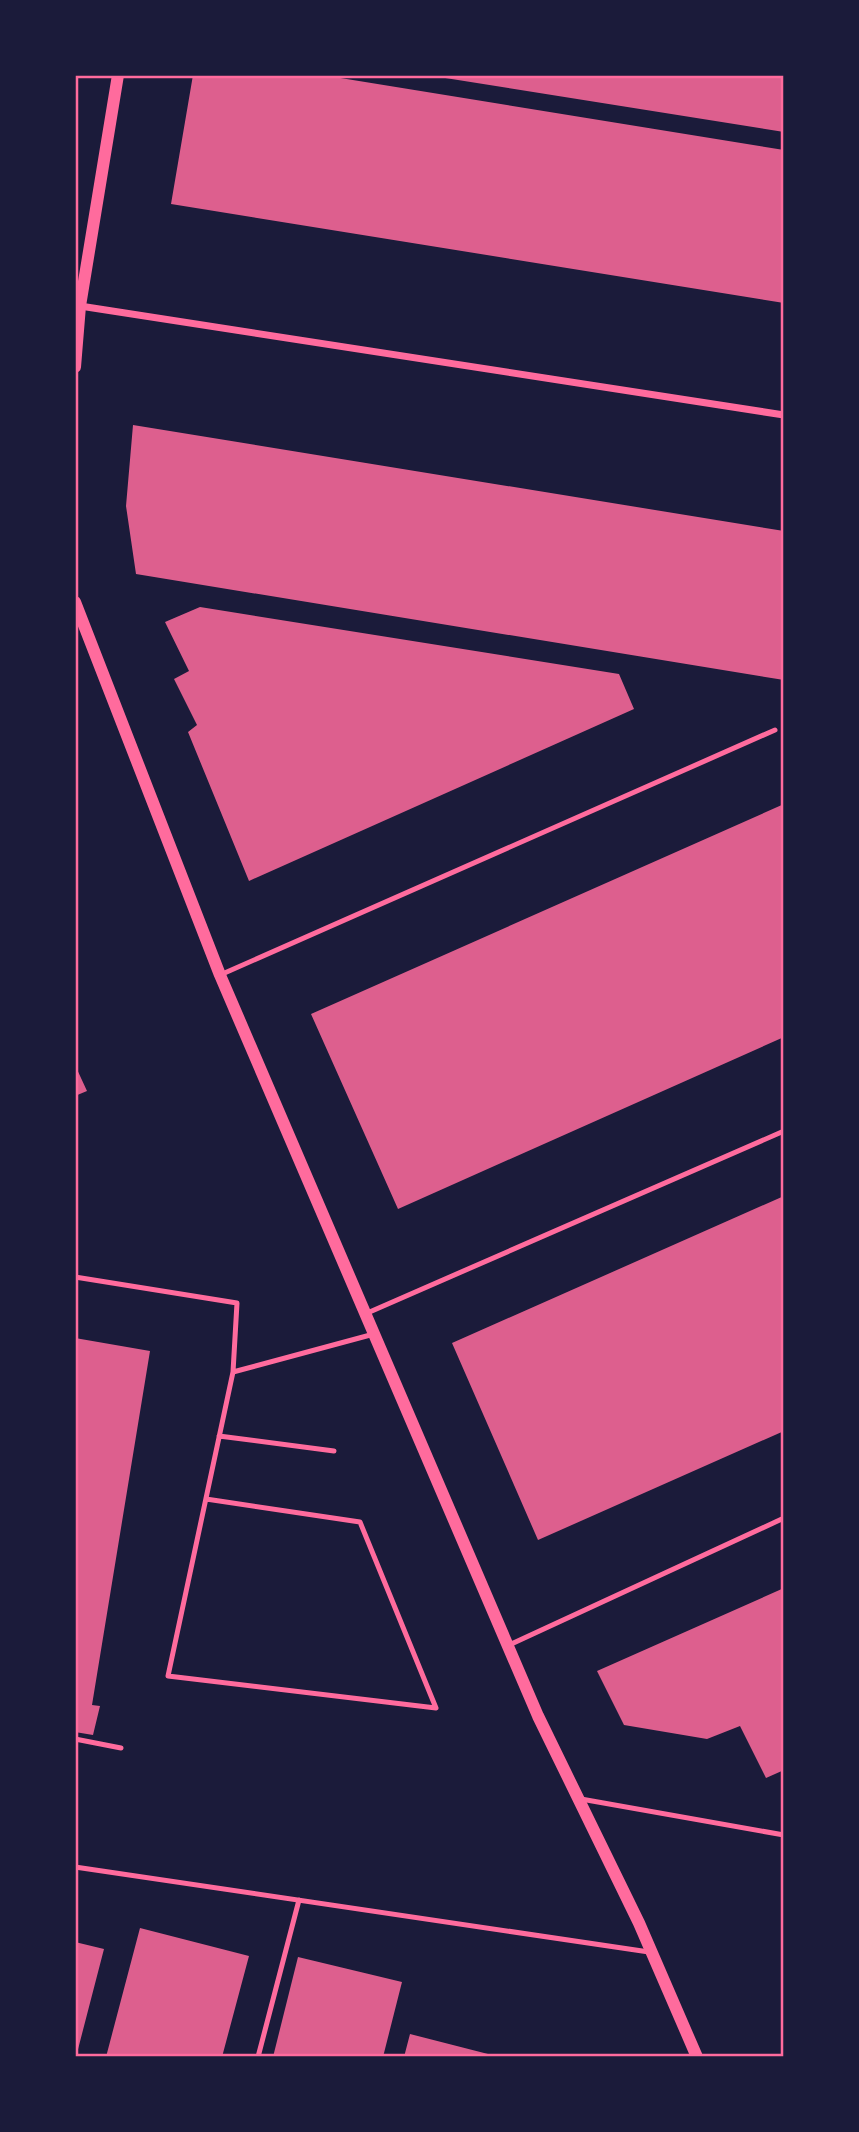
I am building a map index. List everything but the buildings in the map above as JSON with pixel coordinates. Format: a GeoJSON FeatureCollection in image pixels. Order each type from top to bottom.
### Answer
{"type":"FeatureCollection","features":[{"type":"Feature","properties":{"kind":"street"},"geometry":{"type":"LineString","coordinates":[[75,367],[80,306],[118,75]]}},
{"type":"Feature","properties":{"kind":"street"},"geometry":{"type":"LineString","coordinates":[[80,306],[784,415]]}},
{"type":"Feature","properties":{"kind":"street"},"geometry":{"type":"LineString","coordinates":[[75,602],[219,975],[507,1646],[652,1953],[697,2057]]}},
{"type":"Feature","properties":{"kind":"lane"},"geometry":{"type":"LineString","coordinates":[[219,975],[775,730]]}},
{"type":"Feature","properties":{"kind":"lane"},"geometry":{"type":"LineString","coordinates":[[365,1314],[784,1131]]}},
{"type":"Feature","properties":{"kind":"lane"},"geometry":{"type":"LineString","coordinates":[[75,1277],[237,1303],[233,1372],[168,1676],[436,1708],[360,1522],[206,1499]]}},
{"type":"Feature","properties":{"kind":"lane"},"geometry":{"type":"LineString","coordinates":[[233,1372],[374,1334]]}},
{"type":"Feature","properties":{"kind":"lane"},"geometry":{"type":"LineString","coordinates":[[219,1436],[334,1451]]}},
{"type":"Feature","properties":{"kind":"lane"},"geometry":{"type":"LineString","coordinates":[[507,1646],[784,1518]]}},
{"type":"Feature","properties":{"kind":"lane"},"geometry":{"type":"LineString","coordinates":[[75,1739],[121,1748]]}},
{"type":"Feature","properties":{"kind":"lane"},"geometry":{"type":"LineString","coordinates":[[578,1799],[784,1835]]}},
{"type":"Feature","properties":{"kind":"lane"},"geometry":{"type":"LineString","coordinates":[[75,1867],[652,1953]]}},
{"type":"Feature","properties":{"kind":"lane"},"geometry":{"type":"LineString","coordinates":[[258,2057],[299,1900]]}}]}
